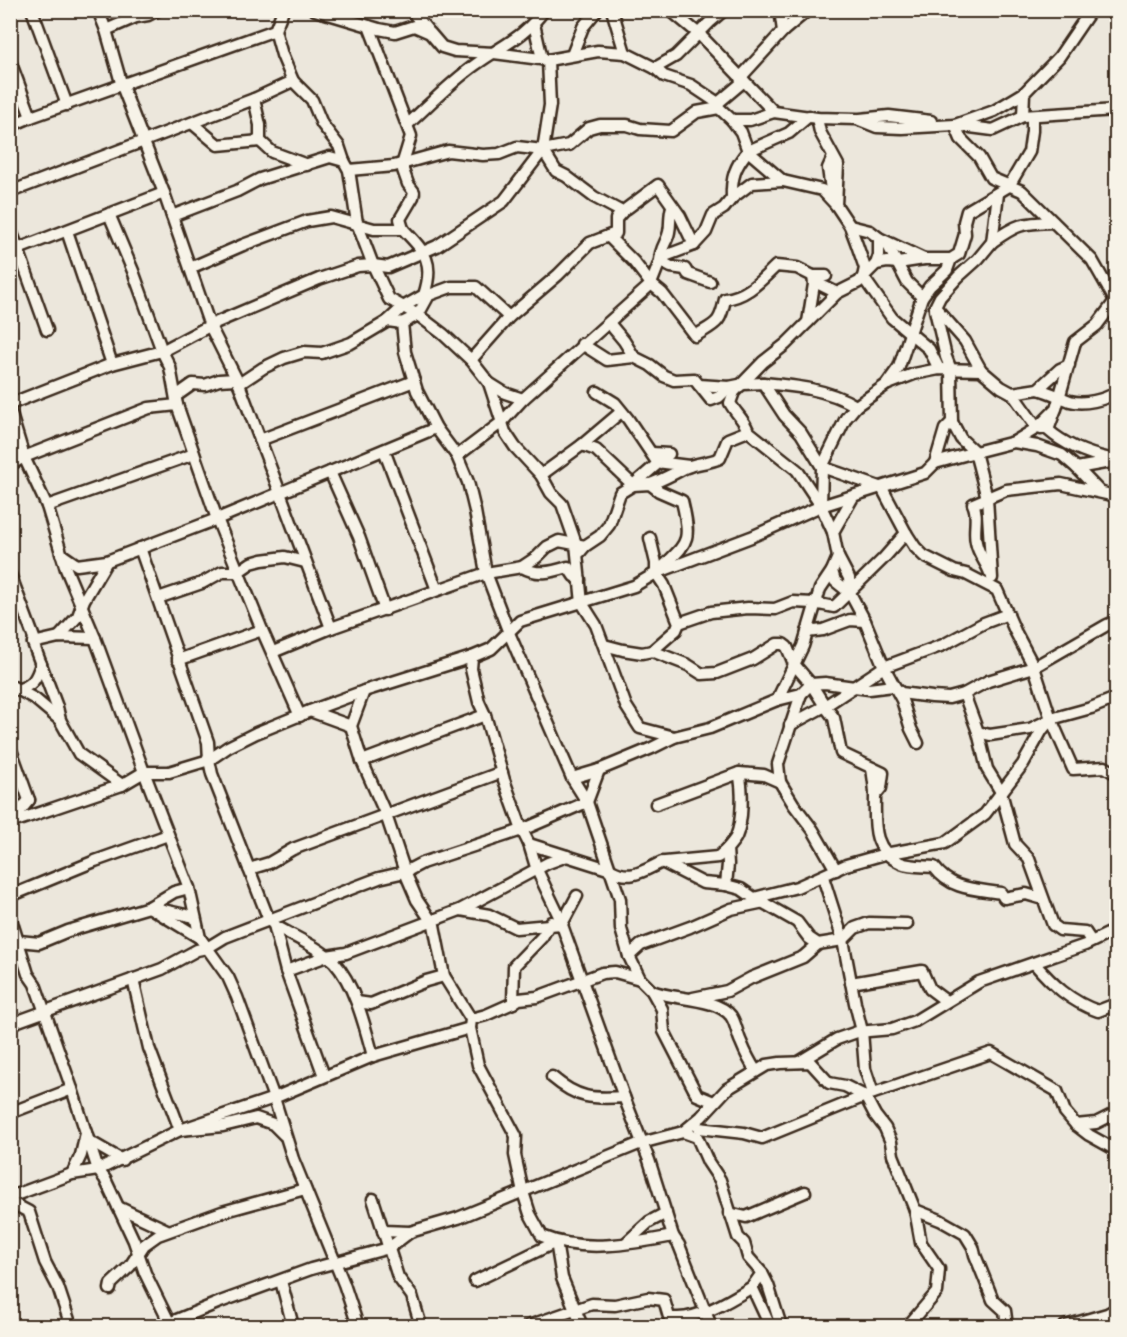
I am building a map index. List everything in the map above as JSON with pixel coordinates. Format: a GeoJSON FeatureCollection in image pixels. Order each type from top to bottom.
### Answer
{"type":"FeatureCollection","features":[{"type":"Feature","properties":{"kind":"street"},"geometry":{"type":"LineString","coordinates":[[32,10],[67,105]]}},
{"type":"Feature","properties":{"kind":"street"},"geometry":{"type":"LineString","coordinates":[[98,10],[122,86],[164,193],[210,326],[237,382],[331,628]]}},
{"type":"Feature","properties":{"kind":"street"},"geometry":{"type":"LineString","coordinates":[[106,30],[158,10]]}},
{"type":"Feature","properties":{"kind":"street"},"geometry":{"type":"LineString","coordinates":[[283,10],[275,30],[282,55],[293,81],[312,100],[321,124],[339,147],[346,165],[357,223],[389,299],[418,315],[443,334],[471,360],[489,383],[502,422],[515,447],[541,476],[551,494],[562,504],[580,545],[576,557],[582,603],[596,626],[626,706],[640,728],[674,737]]}},
{"type":"Feature","properties":{"kind":"street"},"geometry":{"type":"LineString","coordinates":[[315,10],[395,32],[414,26],[430,33]]}},
{"type":"Feature","properties":{"kind":"street"},"geometry":{"type":"LineString","coordinates":[[411,10],[442,47],[462,52],[494,53],[545,60],[598,51],[625,53],[656,68],[664,76],[691,85],[718,106],[741,132],[748,151],[783,181]]}},
{"type":"Feature","properties":{"kind":"street"},"geometry":{"type":"LineString","coordinates":[[408,124],[468,70],[513,42],[534,24],[544,10]]}},
{"type":"Feature","properties":{"kind":"street"},"geometry":{"type":"LineString","coordinates":[[572,55],[583,27],[597,10]]}},
{"type":"Feature","properties":{"kind":"street"},"geometry":{"type":"LineString","coordinates":[[612,10],[625,53]]}},
{"type":"Feature","properties":{"kind":"street"},"geometry":{"type":"LineString","coordinates":[[670,10],[699,34],[774,112]]}},
{"type":"Feature","properties":{"kind":"street"},"geometry":{"type":"LineString","coordinates":[[656,68],[676,56],[724,10]]}},
{"type":"Feature","properties":{"kind":"street"},"geometry":{"type":"LineString","coordinates":[[780,10],[783,31]]}},
{"type":"Feature","properties":{"kind":"street"},"geometry":{"type":"LineString","coordinates":[[172,216],[237,191],[260,179],[330,157],[346,165],[394,166],[448,151],[483,155],[499,154],[517,147],[543,150],[569,145],[589,128],[600,124],[671,131],[697,112],[718,106],[783,31],[808,10]]}},
{"type":"Feature","properties":{"kind":"street"},"geometry":{"type":"LineString","coordinates":[[955,125],[994,111],[1024,93],[1059,57],[1091,10]]}},
{"type":"Feature","properties":{"kind":"street"},"geometry":{"type":"LineString","coordinates":[[10,404],[112,364],[162,351],[210,326],[319,279],[358,266],[373,264],[388,267],[425,252],[482,217],[504,201],[543,150],[550,105],[545,60],[534,24]]}},
{"type":"Feature","properties":{"kind":"street"},"geometry":{"type":"LineString","coordinates":[[10,465],[24,457],[149,408],[176,401],[194,384],[204,385],[219,380],[237,382],[284,358],[304,352],[322,353],[351,343],[424,296],[429,280],[425,252],[403,229],[400,219],[414,197],[404,170],[411,135],[369,26]]}},
{"type":"Feature","properties":{"kind":"street"},"geometry":{"type":"LineString","coordinates":[[10,126],[275,30]]}},
{"type":"Feature","properties":{"kind":"street"},"geometry":{"type":"LineString","coordinates":[[10,60],[31,117]]}},
{"type":"Feature","properties":{"kind":"street"},"geometry":{"type":"LineString","coordinates":[[10,192],[254,99],[293,81]]}},
{"type":"Feature","properties":{"kind":"street"},"geometry":{"type":"LineString","coordinates":[[996,211],[1029,152],[1032,131],[1024,93]]}},
{"type":"Feature","properties":{"kind":"street"},"geometry":{"type":"LineString","coordinates":[[254,99],[260,125],[260,141],[272,152],[307,165]]}},
{"type":"Feature","properties":{"kind":"street"},"geometry":{"type":"LineString","coordinates":[[732,120],[750,120],[774,112],[857,119],[877,127],[955,125],[993,130],[1028,116],[1116,110]]}},
{"type":"Feature","properties":{"kind":"street"},"geometry":{"type":"LineString","coordinates":[[732,198],[732,182],[736,165],[748,151],[789,133],[813,117]]}},
{"type":"Feature","properties":{"kind":"street"},"geometry":{"type":"LineString","coordinates":[[813,117],[838,165],[836,205]]}},
{"type":"Feature","properties":{"kind":"street"},"geometry":{"type":"LineString","coordinates":[[192,123],[218,145],[260,141]]}},
{"type":"Feature","properties":{"kind":"street"},"geometry":{"type":"LineString","coordinates":[[955,125],[961,139],[979,158],[991,178],[1022,191],[1092,260],[1116,302],[1097,325],[1075,342],[1048,430]]}},
{"type":"Feature","properties":{"kind":"street"},"geometry":{"type":"LineString","coordinates":[[543,150],[556,171],[594,197],[622,212]]}},
{"type":"Feature","properties":{"kind":"street"},"geometry":{"type":"LineString","coordinates":[[660,261],[665,256],[694,245],[706,232],[713,215],[752,183],[783,181],[822,190],[836,205],[850,226],[865,268],[863,278],[892,318],[929,349],[939,369]]}},
{"type":"Feature","properties":{"kind":"street"},"geometry":{"type":"LineString","coordinates":[[471,360],[508,317],[558,275],[591,243],[616,233],[616,219],[622,212],[658,185],[680,216],[694,245]]}},
{"type":"Feature","properties":{"kind":"street"},"geometry":{"type":"LineString","coordinates":[[886,385],[899,367],[922,297],[959,254],[967,212],[1009,186]]}},
{"type":"Feature","properties":{"kind":"street"},"geometry":{"type":"LineString","coordinates":[[18,249],[164,193]]}},
{"type":"Feature","properties":{"kind":"street"},"geometry":{"type":"LineString","coordinates":[[992,242],[998,194]]}},
{"type":"Feature","properties":{"kind":"street"},"geometry":{"type":"LineString","coordinates":[[457,456],[502,422],[523,399],[582,344],[609,323],[651,284],[660,261],[662,246],[669,234],[669,216],[672,207]]}},
{"type":"Feature","properties":{"kind":"street"},"geometry":{"type":"LineString","coordinates":[[109,214],[170,367],[176,401],[217,519],[300,716]]}},
{"type":"Feature","properties":{"kind":"street"},"geometry":{"type":"LineString","coordinates":[[190,268],[307,221],[331,217],[374,229],[403,229]]}},
{"type":"Feature","properties":{"kind":"street"},"geometry":{"type":"LineString","coordinates":[[934,307],[940,297],[992,242],[1014,227],[1026,223],[1053,222]]}},
{"type":"Feature","properties":{"kind":"street"},"geometry":{"type":"LineString","coordinates":[[850,226],[870,231],[882,240],[924,259],[949,264],[958,277]]}},
{"type":"Feature","properties":{"kind":"street"},"geometry":{"type":"LineString","coordinates":[[10,228],[47,330]]}},
{"type":"Feature","properties":{"kind":"street"},"geometry":{"type":"LineString","coordinates":[[67,231],[112,364]]}},
{"type":"Feature","properties":{"kind":"street"},"geometry":{"type":"LineString","coordinates":[[608,236],[662,293],[695,336],[717,323],[722,315],[726,299],[743,295],[776,266],[797,268],[813,276],[819,284],[837,293]]}},
{"type":"Feature","properties":{"kind":"street"},"geometry":{"type":"LineString","coordinates":[[882,240],[907,282],[922,297]]}},
{"type":"Feature","properties":{"kind":"street"},"geometry":{"type":"LineString","coordinates":[[882,240],[876,264],[863,278],[837,293],[786,344],[763,362],[734,392],[730,403],[736,414],[745,420],[748,430],[796,470],[821,506],[833,532],[838,557],[849,578],[850,592],[865,621],[884,668],[902,700],[918,743]]}},
{"type":"Feature","properties":{"kind":"street"},"geometry":{"type":"LineString","coordinates":[[876,264],[898,264],[924,259]]}},
{"type":"Feature","properties":{"kind":"street"},"geometry":{"type":"LineString","coordinates":[[660,261],[671,267],[685,269],[688,274],[710,282]]}},
{"type":"Feature","properties":{"kind":"street"},"geometry":{"type":"LineString","coordinates":[[813,276],[826,276]]}},
{"type":"Feature","properties":{"kind":"street"},"geometry":{"type":"LineString","coordinates":[[808,322],[814,284],[813,276]]}},
{"type":"Feature","properties":{"kind":"street"},"geometry":{"type":"LineString","coordinates":[[388,321],[402,323],[418,315],[429,295],[451,286],[476,287],[508,317]]}},
{"type":"Feature","properties":{"kind":"street"},"geometry":{"type":"LineString","coordinates":[[930,286],[951,370],[952,423],[961,439],[975,452],[987,498]]}},
{"type":"Feature","properties":{"kind":"street"},"geometry":{"type":"LineString","coordinates":[[934,307],[965,341],[981,370],[1012,393],[1037,428],[1048,430],[1073,447],[1115,460]]}},
{"type":"Feature","properties":{"kind":"street"},"geometry":{"type":"LineString","coordinates":[[402,323],[405,352],[414,381],[436,428],[457,456],[468,482],[486,573],[508,633],[572,778],[587,802],[620,899],[621,929],[629,956],[640,979],[652,991],[662,1009],[664,1031],[701,1104],[699,1127],[708,1162],[720,1180],[738,1237],[744,1244],[748,1257],[762,1273],[781,1326]]}},
{"type":"Feature","properties":{"kind":"street"},"geometry":{"type":"LineString","coordinates":[[609,323],[634,357],[674,380],[694,379],[699,385],[729,387],[764,383],[823,391],[841,396],[856,406]]}},
{"type":"Feature","properties":{"kind":"street"},"geometry":{"type":"LineString","coordinates":[[170,367],[174,353],[182,341]]}},
{"type":"Feature","properties":{"kind":"street"},"geometry":{"type":"LineString","coordinates":[[582,344],[607,360],[634,357]]}},
{"type":"Feature","properties":{"kind":"street"},"geometry":{"type":"LineString","coordinates":[[1038,389],[1060,369],[1069,365]]}},
{"type":"Feature","properties":{"kind":"street"},"geometry":{"type":"LineString","coordinates":[[821,506],[822,467],[846,418],[856,406],[886,385],[914,374],[939,369],[981,370]]}},
{"type":"Feature","properties":{"kind":"street"},"geometry":{"type":"LineString","coordinates":[[260,440],[414,381]]}},
{"type":"Feature","properties":{"kind":"street"},"geometry":{"type":"LineString","coordinates":[[489,383],[506,393],[523,399]]}},
{"type":"Feature","properties":{"kind":"street"},"geometry":{"type":"LineString","coordinates":[[764,383],[784,415],[801,433],[822,467],[882,488],[906,533],[924,556],[997,590]]}},
{"type":"Feature","properties":{"kind":"street"},"geometry":{"type":"LineString","coordinates":[[1012,393],[1038,389],[1060,395],[1072,402],[1091,402],[1116,392]]}},
{"type":"Feature","properties":{"kind":"street"},"geometry":{"type":"LineString","coordinates":[[597,392],[615,403],[655,458],[689,466],[700,465],[720,458],[728,439],[748,430]]}},
{"type":"Feature","properties":{"kind":"street"},"geometry":{"type":"LineString","coordinates":[[935,463],[1014,442],[1037,428],[1056,409]]}},
{"type":"Feature","properties":{"kind":"street"},"geometry":{"type":"LineString","coordinates":[[10,411],[24,457],[47,507],[62,554],[189,888],[200,938],[228,976],[305,1189],[344,1284],[358,1326]]}},
{"type":"Feature","properties":{"kind":"street"},"geometry":{"type":"LineString","coordinates":[[541,476],[621,412]]}},
{"type":"Feature","properties":{"kind":"street"},"geometry":{"type":"LineString","coordinates":[[10,823],[122,785],[144,772],[169,772],[209,760],[255,733],[310,711],[491,649],[520,621],[634,586],[656,573],[751,537],[821,506],[925,473],[935,463],[945,429],[952,423]]}},
{"type":"Feature","properties":{"kind":"street"},"geometry":{"type":"LineString","coordinates":[[62,554],[77,565],[106,561],[217,519],[436,428]]}},
{"type":"Feature","properties":{"kind":"street"},"geometry":{"type":"LineString","coordinates":[[1014,442],[1062,454],[1100,491]]}},
{"type":"Feature","properties":{"kind":"street"},"geometry":{"type":"LineString","coordinates":[[582,445],[596,450],[633,485],[650,484],[670,477],[689,466]]}},
{"type":"Feature","properties":{"kind":"street"},"geometry":{"type":"LineString","coordinates":[[384,450],[437,590]]}},
{"type":"Feature","properties":{"kind":"street"},"geometry":{"type":"LineString","coordinates":[[47,507],[194,454]]}},
{"type":"Feature","properties":{"kind":"street"},"geometry":{"type":"LineString","coordinates":[[559,540],[580,545],[600,536],[609,525],[620,493],[633,485],[655,458]]}},
{"type":"Feature","properties":{"kind":"street"},"geometry":{"type":"LineString","coordinates":[[1077,468],[1115,460]]}},
{"type":"Feature","properties":{"kind":"street"},"geometry":{"type":"LineString","coordinates":[[330,472],[360,537],[385,610]]}},
{"type":"Feature","properties":{"kind":"street"},"geometry":{"type":"LineString","coordinates":[[261,500],[272,475]]}},
{"type":"Feature","properties":{"kind":"street"},"geometry":{"type":"LineString","coordinates":[[650,484],[659,491],[682,501],[689,529],[687,542],[656,573]]}},
{"type":"Feature","properties":{"kind":"street"},"geometry":{"type":"LineString","coordinates":[[1116,496],[1060,484],[1006,490],[973,504],[977,548],[1035,667],[1051,719],[1073,769],[1105,767],[1116,774]]}},
{"type":"Feature","properties":{"kind":"street"},"geometry":{"type":"LineString","coordinates":[[833,532],[852,497]]}},
{"type":"Feature","properties":{"kind":"street"},"geometry":{"type":"LineString","coordinates":[[273,652],[331,628],[486,573],[522,567],[559,540],[569,524]]}},
{"type":"Feature","properties":{"kind":"street"},"geometry":{"type":"LineString","coordinates":[[834,607],[906,533]]}},
{"type":"Feature","properties":{"kind":"street"},"geometry":{"type":"LineString","coordinates":[[650,538],[656,573],[664,585],[678,623],[676,630],[652,651]]}},
{"type":"Feature","properties":{"kind":"street"},"geometry":{"type":"LineString","coordinates":[[140,548],[208,742],[212,774],[271,922],[324,1076]]}},
{"type":"Feature","properties":{"kind":"street"},"geometry":{"type":"LineString","coordinates":[[158,598],[202,583],[222,572],[238,572],[251,563],[285,557],[305,562]]}},
{"type":"Feature","properties":{"kind":"street"},"geometry":{"type":"LineString","coordinates":[[777,700],[807,632],[814,603],[838,557]]}},
{"type":"Feature","properties":{"kind":"street"},"geometry":{"type":"LineString","coordinates":[[58,637],[78,616],[84,600],[106,561]]}},
{"type":"Feature","properties":{"kind":"street"},"geometry":{"type":"LineString","coordinates":[[522,567],[533,573],[550,572],[568,567],[574,576],[580,579]]}},
{"type":"Feature","properties":{"kind":"street"},"geometry":{"type":"LineString","coordinates":[[832,571],[835,581],[850,592]]}},
{"type":"Feature","properties":{"kind":"street"},"geometry":{"type":"LineString","coordinates":[[10,574],[60,720],[79,754],[122,785]]}},
{"type":"Feature","properties":{"kind":"street"},"geometry":{"type":"LineString","coordinates":[[678,623],[711,612],[748,608],[775,609],[793,602],[834,607],[850,620]]}},
{"type":"Feature","properties":{"kind":"street"},"geometry":{"type":"LineString","coordinates":[[790,724],[825,706],[884,668],[943,645],[984,623],[1008,614]]}},
{"type":"Feature","properties":{"kind":"street"},"geometry":{"type":"LineString","coordinates":[[503,617],[520,621]]}},
{"type":"Feature","properties":{"kind":"street"},"geometry":{"type":"LineString","coordinates":[[807,632],[823,630],[850,620],[865,621]]}},
{"type":"Feature","properties":{"kind":"street"},"geometry":{"type":"LineString","coordinates":[[836,870],[813,830],[794,806],[780,782],[778,764],[790,724],[801,694],[812,684],[825,683],[869,689],[893,686],[901,693],[949,698],[964,694],[988,681],[1035,667],[1107,624],[1116,621]]}},
{"type":"Feature","properties":{"kind":"street"},"geometry":{"type":"LineString","coordinates":[[178,660],[262,630]]}},
{"type":"Feature","properties":{"kind":"street"},"geometry":{"type":"LineString","coordinates":[[33,643],[58,637],[95,638]]}},
{"type":"Feature","properties":{"kind":"street"},"geometry":{"type":"LineString","coordinates":[[604,645],[623,650],[652,651],[688,664],[702,674],[717,673],[753,659],[777,644],[783,644],[787,647],[794,664],[812,684],[834,718],[842,753],[854,761],[883,773],[881,788],[876,796],[875,825],[885,854],[903,864],[934,867],[942,878],[965,889],[1001,893],[1004,898],[1026,894],[1043,899]]}},
{"type":"Feature","properties":{"kind":"street"},"geometry":{"type":"LineString","coordinates":[[472,657],[472,677],[479,702],[522,830],[537,870],[560,919],[649,1160],[673,1236],[679,1245],[711,1326]]}},
{"type":"Feature","properties":{"kind":"street"},"geometry":{"type":"LineString","coordinates":[[13,689],[28,687],[37,678],[41,664]]}},
{"type":"Feature","properties":{"kind":"street"},"geometry":{"type":"LineString","coordinates":[[13,689],[60,720]]}},
{"type":"Feature","properties":{"kind":"street"},"geometry":{"type":"LineString","coordinates":[[364,691],[351,726],[362,761],[386,815],[417,900],[432,922],[444,976],[471,1024],[478,1065],[516,1136],[514,1155],[523,1192],[530,1214],[542,1236],[556,1242],[607,1245],[673,1236]]}},
{"type":"Feature","properties":{"kind":"street"},"geometry":{"type":"LineString","coordinates":[[572,778],[599,770],[674,737],[710,728],[777,700],[801,694]]}},
{"type":"Feature","properties":{"kind":"street"},"geometry":{"type":"LineString","coordinates":[[964,694],[978,732],[987,769],[1001,792],[1015,844],[1029,859],[1053,925],[1060,930],[1085,932],[1091,941]]}},
{"type":"Feature","properties":{"kind":"street"},"geometry":{"type":"LineString","coordinates":[[978,732],[990,735],[1030,729],[1051,719],[1116,699]]}},
{"type":"Feature","properties":{"kind":"street"},"geometry":{"type":"LineString","coordinates":[[310,711],[351,726]]}},
{"type":"Feature","properties":{"kind":"street"},"geometry":{"type":"LineString","coordinates":[[362,761],[485,715]]}},
{"type":"Feature","properties":{"kind":"street"},"geometry":{"type":"LineString","coordinates":[[629,956],[641,945],[731,909],[823,877],[836,870],[885,854],[945,843],[985,814],[1023,764],[1042,730],[1051,719]]}},
{"type":"Feature","properties":{"kind":"street"},"geometry":{"type":"LineString","coordinates":[[10,747],[29,800]]}},
{"type":"Feature","properties":{"kind":"street"},"geometry":{"type":"LineString","coordinates":[[10,1024],[162,969],[225,937],[271,922],[379,878],[405,872],[422,863],[522,830],[587,802],[599,770]]}},
{"type":"Feature","properties":{"kind":"street"},"geometry":{"type":"LineString","coordinates":[[249,869],[269,863],[293,849],[502,772]]}},
{"type":"Feature","properties":{"kind":"street"},"geometry":{"type":"LineString","coordinates":[[656,804],[739,773],[764,775],[780,782]]}},
{"type":"Feature","properties":{"kind":"street"},"geometry":{"type":"LineString","coordinates":[[529,844],[630,876],[662,862],[718,857],[736,836],[742,788],[739,773]]}},
{"type":"Feature","properties":{"kind":"street"},"geometry":{"type":"LineString","coordinates":[[29,800],[54,808]]}},
{"type":"Feature","properties":{"kind":"street"},"geometry":{"type":"LineString","coordinates":[[10,823],[29,800]]}},
{"type":"Feature","properties":{"kind":"street"},"geometry":{"type":"LineString","coordinates":[[10,896],[95,861],[168,835]]}},
{"type":"Feature","properties":{"kind":"street"},"geometry":{"type":"LineString","coordinates":[[726,885],[727,849]]}},
{"type":"Feature","properties":{"kind":"street"},"geometry":{"type":"LineString","coordinates":[[286,971],[327,956],[346,953],[432,922],[460,910],[548,863],[567,856]]}},
{"type":"Feature","properties":{"kind":"street"},"geometry":{"type":"LineString","coordinates":[[662,862],[703,883],[741,889],[797,922],[809,938],[818,944]]}},
{"type":"Feature","properties":{"kind":"street"},"geometry":{"type":"LineString","coordinates":[[823,877],[843,940],[862,1030],[869,1095],[875,1114],[891,1142],[893,1155],[915,1210],[921,1243],[939,1269],[937,1292],[908,1326]]}},
{"type":"Feature","properties":{"kind":"street"},"geometry":{"type":"LineString","coordinates":[[19,940],[39,943],[68,931],[149,907],[174,892],[189,888]]}},
{"type":"Feature","properties":{"kind":"street"},"geometry":{"type":"LineString","coordinates":[[460,910],[489,915],[516,928],[549,925],[560,919],[577,896]]}},
{"type":"Feature","properties":{"kind":"street"},"geometry":{"type":"LineString","coordinates":[[149,907],[195,917]]}},
{"type":"Feature","properties":{"kind":"street"},"geometry":{"type":"LineString","coordinates":[[149,907],[200,938]]}},
{"type":"Feature","properties":{"kind":"street"},"geometry":{"type":"LineString","coordinates":[[10,916],[28,975],[35,984],[98,1170],[105,1179],[118,1207],[168,1326],[220,1302],[311,1269],[389,1248],[410,1232]]}},
{"type":"Feature","properties":{"kind":"street"},"geometry":{"type":"LineString","coordinates":[[271,922],[327,956],[342,972],[357,1002],[374,1056]]}},
{"type":"Feature","properties":{"kind":"street"},"geometry":{"type":"LineString","coordinates":[[652,991],[663,996],[693,998],[727,991],[751,978],[802,957],[818,944],[843,940],[855,928],[869,923],[907,924]]}},
{"type":"Feature","properties":{"kind":"street"},"geometry":{"type":"LineString","coordinates":[[513,1003],[514,966],[542,937],[549,925]]}},
{"type":"Feature","properties":{"kind":"street"},"geometry":{"type":"LineString","coordinates":[[799,1062],[837,1039],[862,1030],[892,1029],[915,1021],[979,982],[1116,930]]}},
{"type":"Feature","properties":{"kind":"street"},"geometry":{"type":"LineString","coordinates":[[1034,963],[1053,985],[1087,1008],[1098,1011],[1116,1004]]}},
{"type":"Feature","properties":{"kind":"street"},"geometry":{"type":"LineString","coordinates":[[851,983],[922,971],[930,989],[946,1001]]}},
{"type":"Feature","properties":{"kind":"street"},"geometry":{"type":"LineString","coordinates":[[10,1197],[72,1174],[98,1170],[180,1130],[274,1098],[374,1056],[471,1024],[519,999],[537,997],[602,973],[615,972],[640,979]]}},
{"type":"Feature","properties":{"kind":"street"},"geometry":{"type":"LineString","coordinates":[[357,1002],[371,1004],[444,976]]}},
{"type":"Feature","properties":{"kind":"street"},"geometry":{"type":"LineString","coordinates":[[133,979],[149,1048],[180,1130]]}},
{"type":"Feature","properties":{"kind":"street"},"geometry":{"type":"LineString","coordinates":[[693,998],[724,1010],[732,1017],[741,1042],[756,1071]]}},
{"type":"Feature","properties":{"kind":"street"},"geometry":{"type":"LineString","coordinates":[[383,1231],[410,1232],[477,1212],[641,1143],[699,1127],[762,1138],[869,1095],[991,1053],[1057,1091],[1065,1112],[1076,1125],[1116,1150]]}},
{"type":"Feature","properties":{"kind":"street"},"geometry":{"type":"LineString","coordinates":[[683,1132],[699,1127],[714,1102],[728,1089],[767,1065],[810,1062],[829,1083],[869,1095]]}},
{"type":"Feature","properties":{"kind":"street"},"geometry":{"type":"LineString","coordinates":[[552,1077],[568,1091],[584,1096],[624,1097]]}},
{"type":"Feature","properties":{"kind":"street"},"geometry":{"type":"LineString","coordinates":[[10,1113],[72,1089]]}},
{"type":"Feature","properties":{"kind":"street"},"geometry":{"type":"LineString","coordinates":[[697,1095],[714,1102]]}},
{"type":"Feature","properties":{"kind":"street"},"geometry":{"type":"LineString","coordinates":[[1076,1125],[1096,1123],[1116,1113]]}},
{"type":"Feature","properties":{"kind":"street"},"geometry":{"type":"LineString","coordinates":[[180,1130],[223,1126],[256,1118],[273,1124],[286,1137]]}},
{"type":"Feature","properties":{"kind":"street"},"geometry":{"type":"LineString","coordinates":[[88,1137],[122,1160]]}},
{"type":"Feature","properties":{"kind":"street"},"geometry":{"type":"LineString","coordinates":[[72,1174],[88,1137]]}},
{"type":"Feature","properties":{"kind":"street"},"geometry":{"type":"LineString","coordinates":[[110,1289],[111,1284],[129,1266],[138,1252],[150,1240],[167,1230],[305,1189]]}},
{"type":"Feature","properties":{"kind":"street"},"geometry":{"type":"LineString","coordinates":[[729,1213],[746,1216],[805,1192]]}},
{"type":"Feature","properties":{"kind":"street"},"geometry":{"type":"LineString","coordinates":[[374,1199],[398,1276],[412,1296],[421,1326]]}},
{"type":"Feature","properties":{"kind":"street"},"geometry":{"type":"LineString","coordinates":[[10,1202],[29,1212],[45,1262],[58,1287],[71,1326]]}},
{"type":"Feature","properties":{"kind":"street"},"geometry":{"type":"LineString","coordinates":[[118,1207],[167,1230]]}},
{"type":"Feature","properties":{"kind":"street"},"geometry":{"type":"LineString","coordinates":[[915,1210],[940,1220],[965,1234],[974,1247],[993,1300],[1005,1311],[1007,1326]]}},
{"type":"Feature","properties":{"kind":"street"},"geometry":{"type":"LineString","coordinates":[[627,1242],[649,1222],[666,1213]]}},
{"type":"Feature","properties":{"kind":"street"},"geometry":{"type":"LineString","coordinates":[[475,1281],[556,1242]]}},
{"type":"Feature","properties":{"kind":"street"},"geometry":{"type":"LineString","coordinates":[[556,1242],[562,1278],[582,1326]]}},
{"type":"Feature","properties":{"kind":"street"},"geometry":{"type":"LineString","coordinates":[[528,1326],[592,1304],[615,1305],[648,1298],[664,1300],[669,1317],[677,1319],[705,1312],[752,1287],[762,1273]]}},
{"type":"Feature","properties":{"kind":"street"},"geometry":{"type":"LineString","coordinates":[[281,1281],[293,1326]]}},
{"type":"Feature","properties":{"kind":"street"},"geometry":{"type":"LineString","coordinates":[[752,1287],[770,1326]]}},
{"type":"Feature","properties":{"kind":"street"},"geometry":{"type":"LineString","coordinates":[[1065,1326],[1107,1314],[1116,1309]]}}]}
